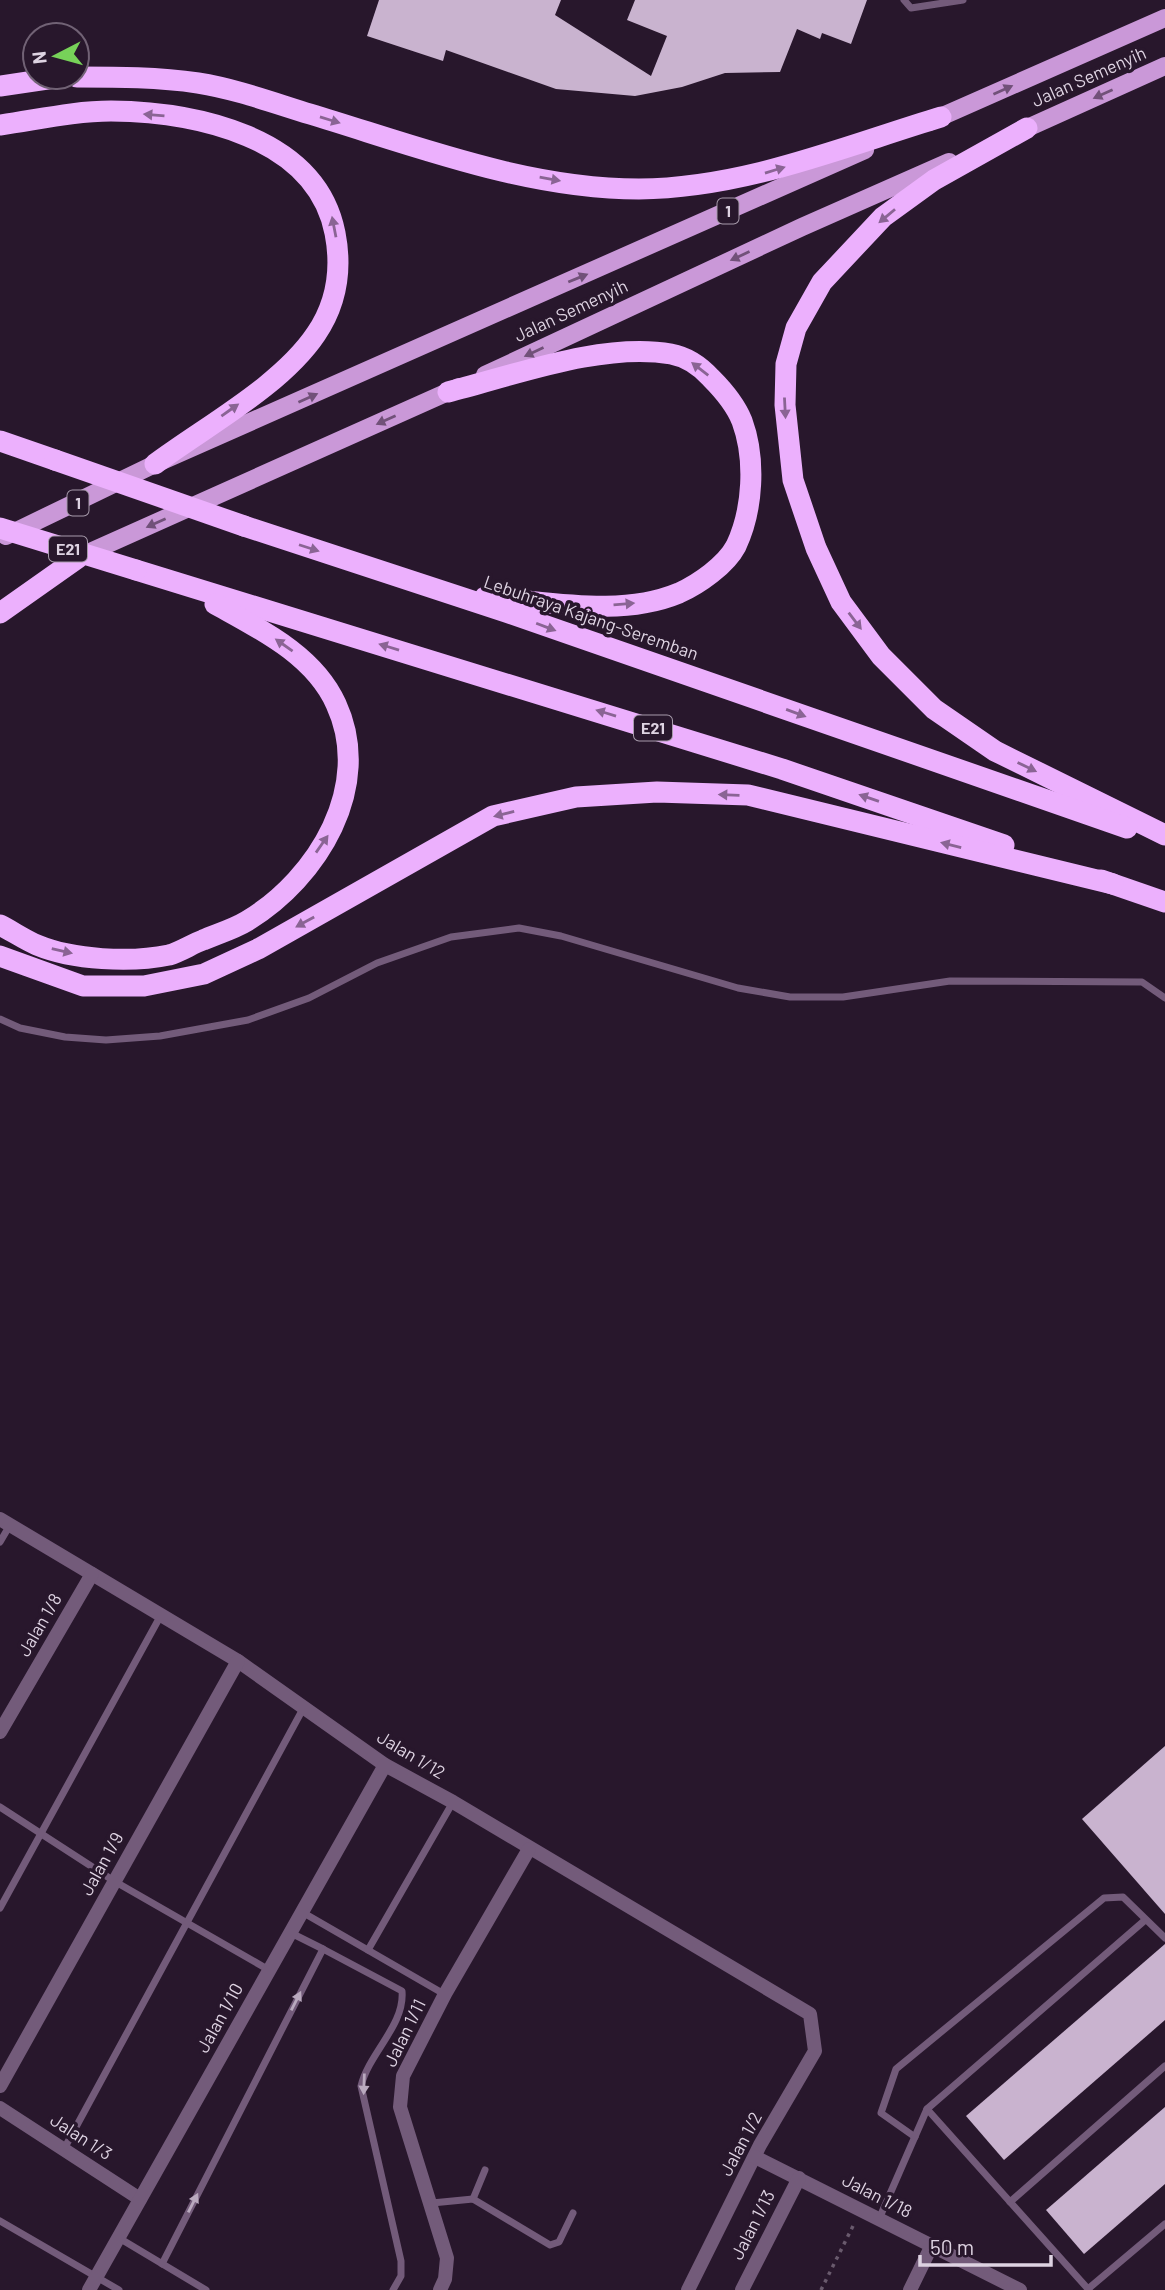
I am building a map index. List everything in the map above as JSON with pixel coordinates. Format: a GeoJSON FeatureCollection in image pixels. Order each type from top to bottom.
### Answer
{"type":"FeatureCollection","features":[{"type":"Feature","properties":{"kind":"highway"},"geometry":{"type":"LineString","coordinates":[[91,77],[133,77],[200,83],[496,170],[569,183],[638,189],[706,185],[770,172],[941,117]]}},
{"type":"Feature","properties":{"kind":"highway"},"geometry":{"type":"LineString","coordinates":[[0,86],[21,83]]}},
{"type":"Feature","properties":{"kind":"highway"},"geometry":{"type":"LineString","coordinates":[[0,125],[110,111],[204,120],[269,145],[306,175],[331,214],[340,257],[334,299],[316,334],[288,369],[155,464]]}},
{"type":"Feature","properties":{"kind":"highway"},"geometry":{"type":"LineString","coordinates":[[1027,128],[934,180],[883,217],[822,282],[796,328],[786,364],[785,405],[793,480],[816,548],[841,602],[881,656],[934,709],[995,751],[1165,835]]}},
{"type":"Feature","properties":{"kind":"highway"},"geometry":{"type":"LineString","coordinates":[[448,392],[584,358],[639,351],[674,354],[700,366],[723,390],[742,421],[750,461],[750,490],[735,548],[710,575],[679,593],[629,605],[593,606],[458,596]]}},
{"type":"Feature","properties":{"kind":"highway"},"geometry":{"type":"LineString","coordinates":[[0,427],[25,449]]}},
{"type":"Feature","properties":{"kind":"highway","name":"Lebuhraya Kajang-Seremban"},"geometry":{"type":"LineString","coordinates":[[0,441],[244,526],[458,596],[1165,842]]}},
{"type":"Feature","properties":{"kind":"highway","name":"E21"},"geometry":{"type":"LineString","coordinates":[[0,528],[782,769],[1165,902]]}},
{"type":"Feature","properties":{"kind":"highway"},"geometry":{"type":"LineString","coordinates":[[0,613],[78,558]]}},
{"type":"Feature","properties":{"kind":"highway"},"geometry":{"type":"LineString","coordinates":[[0,925],[38,946],[100,960],[169,954],[247,920],[299,878],[335,826],[349,775],[347,737],[336,703],[301,657],[260,628],[175,582]]}},
{"type":"Feature","properties":{"kind":"highway"},"geometry":{"type":"LineString","coordinates":[[0,956],[83,986],[144,986],[204,974],[258,949],[493,816],[576,797],[643,793],[748,795],[1112,884]]}},
{"type":"Feature","properties":{"kind":"main road","name":"Jalan Semenyih"},"geometry":{"type":"LineString","coordinates":[[0,539],[155,464],[1165,18]]}},
{"type":"Feature","properties":{"kind":"main road","name":"Jalan Semenyih"},"geometry":{"type":"LineString","coordinates":[[0,602],[78,558],[448,392],[802,227],[1165,66]]}},
{"type":"Feature","properties":{"kind":"street","name":"Jalan 1/12"},"geometry":{"type":"LineString","coordinates":[[5,1522],[238,1661],[385,1765],[453,1802],[810,2014]]}},
{"type":"Feature","properties":{"kind":"street","name":"Jalan 1/8"},"geometry":{"type":"LineString","coordinates":[[0,1732],[92,1574]]}},
{"type":"Feature","properties":{"kind":"street","name":"Jalan 1/9"},"geometry":{"type":"LineString","coordinates":[[0,2086],[238,1661]]}},
{"type":"Feature","properties":{"kind":"street","name":"Jalan 1/10"},"geometry":{"type":"LineString","coordinates":[[92,2284],[385,1765]]}},
{"type":"Feature","properties":{"kind":"street","name":"Jalan 1/11"},"geometry":{"type":"LineString","coordinates":[[440,2290],[445,2280],[447,2258],[400,2107],[403,2076],[445,1994],[530,1849]]}},
{"type":"Feature","properties":{"kind":"street","name":"Jalan 1/2"},"geometry":{"type":"LineString","coordinates":[[688,2290],[755,2157],[815,2051],[810,2014]]}},
{"type":"Feature","properties":{"kind":"street","name":"Jalan 1/3"},"geometry":{"type":"LineString","coordinates":[[0,2108],[140,2199]]}},
{"type":"Feature","properties":{"kind":"street","name":"Jalan 1/18"},"geometry":{"type":"LineString","coordinates":[[755,2157],[1020,2290]]}},
{"type":"Feature","properties":{"kind":"street","name":"Jalan 1/13"},"geometry":{"type":"LineString","coordinates":[[742,2290],[799,2178]]}},
{"type":"Feature","properties":{"kind":"street"},"geometry":{"type":"LineString","coordinates":[[909,2290],[932,2245]]}},
{"type":"Feature","properties":{"kind":"lane"},"geometry":{"type":"LineString","coordinates":[[904,0],[911,8],[963,0]]}},
{"type":"Feature","properties":{"kind":"lane"},"geometry":{"type":"LineString","coordinates":[[0,1019],[20,1028],[65,1037],[106,1040],[160,1036],[248,1020],[309,998],[377,962],[451,937],[519,928],[562,936],[738,988],[790,997],[843,997],[950,981],[1142,982],[1165,998]]}},
{"type":"Feature","properties":{"kind":"lane"},"geometry":{"type":"LineString","coordinates":[[0,1542],[5,1522]]}},
{"type":"Feature","properties":{"kind":"lane"},"geometry":{"type":"LineString","coordinates":[[0,1908],[161,1615]]}},
{"type":"Feature","properties":{"kind":"lane"},"geometry":{"type":"LineString","coordinates":[[64,2149],[304,1707]]}},
{"type":"Feature","properties":{"kind":"lane"},"geometry":{"type":"LineString","coordinates":[[369,1950],[453,1802]]}},
{"type":"Feature","properties":{"kind":"lane"},"geometry":{"type":"LineString","coordinates":[[0,1807],[114,1881],[269,1971]]}},
{"type":"Feature","properties":{"kind":"lane"},"geometry":{"type":"LineString","coordinates":[[915,2137],[881,2113],[896,2069],[1104,1898],[1123,1897],[1144,1921],[1165,1938]]}},
{"type":"Feature","properties":{"kind":"lane"},"geometry":{"type":"LineString","coordinates":[[302,1912],[445,1994]]}},
{"type":"Feature","properties":{"kind":"lane"},"geometry":{"type":"LineString","coordinates":[[879,2219],[926,2109],[1144,1921]]}},
{"type":"Feature","properties":{"kind":"lane"},"geometry":{"type":"LineString","coordinates":[[290,1933],[402,1991],[404,2006],[365,2070],[361,2086],[401,2261],[401,2276],[393,2290]]}},
{"type":"Feature","properties":{"kind":"lane"},"geometry":{"type":"LineString","coordinates":[[162,2264],[323,1949]]}},
{"type":"Feature","properties":{"kind":"lane"},"geometry":{"type":"LineString","coordinates":[[1010,2202],[1165,2066]]}},
{"type":"Feature","properties":{"kind":"lane"},"geometry":{"type":"LineString","coordinates":[[926,2109],[1089,2290],[1165,2224]]}},
{"type":"Feature","properties":{"kind":"lane"},"geometry":{"type":"LineString","coordinates":[[473,2199],[485,2170]]}},
{"type":"Feature","properties":{"kind":"lane"},"geometry":{"type":"LineString","coordinates":[[432,2203],[473,2199],[550,2245],[559,2242],[573,2213]]}},
{"type":"Feature","properties":{"kind":"lane"},"geometry":{"type":"LineString","coordinates":[[0,2221],[92,2284],[119,2290]]}},
{"type":"Feature","properties":{"kind":"lane"},"geometry":{"type":"LineString","coordinates":[[118,2238],[206,2290]]}},
{"type":"Feature","properties":{"kind":"path"},"geometry":{"type":"LineString","coordinates":[[821,2290],[862,2210]]}},
{"type":"Feature","properties":{"kind":"building"},"geometry":{"type":"Polygon","coordinates":[[[379,0],[561,0],[555,15],[651,76],[667,36],[627,20],[635,0],[867,0],[851,44],[822,33],[820,39],[797,29],[780,72],[725,73],[682,87],[635,96],[556,89],[446,50],[443,61],[367,36],[379,0]]]}},
{"type":"Feature","properties":{"kind":"building"},"geometry":{"type":"Polygon","coordinates":[[[1165,1746],[1165,1914],[1082,1819],[1165,1746]]]}},
{"type":"Feature","properties":{"kind":"building"},"geometry":{"type":"Polygon","coordinates":[[[1165,1944],[1165,2020],[1004,2160],[966,2116],[1165,1944]]]}},
{"type":"Feature","properties":{"kind":"building"},"geometry":{"type":"Polygon","coordinates":[[[1165,2107],[1165,2184],[1084,2254],[1046,2210],[1165,2107]]]}}]}
